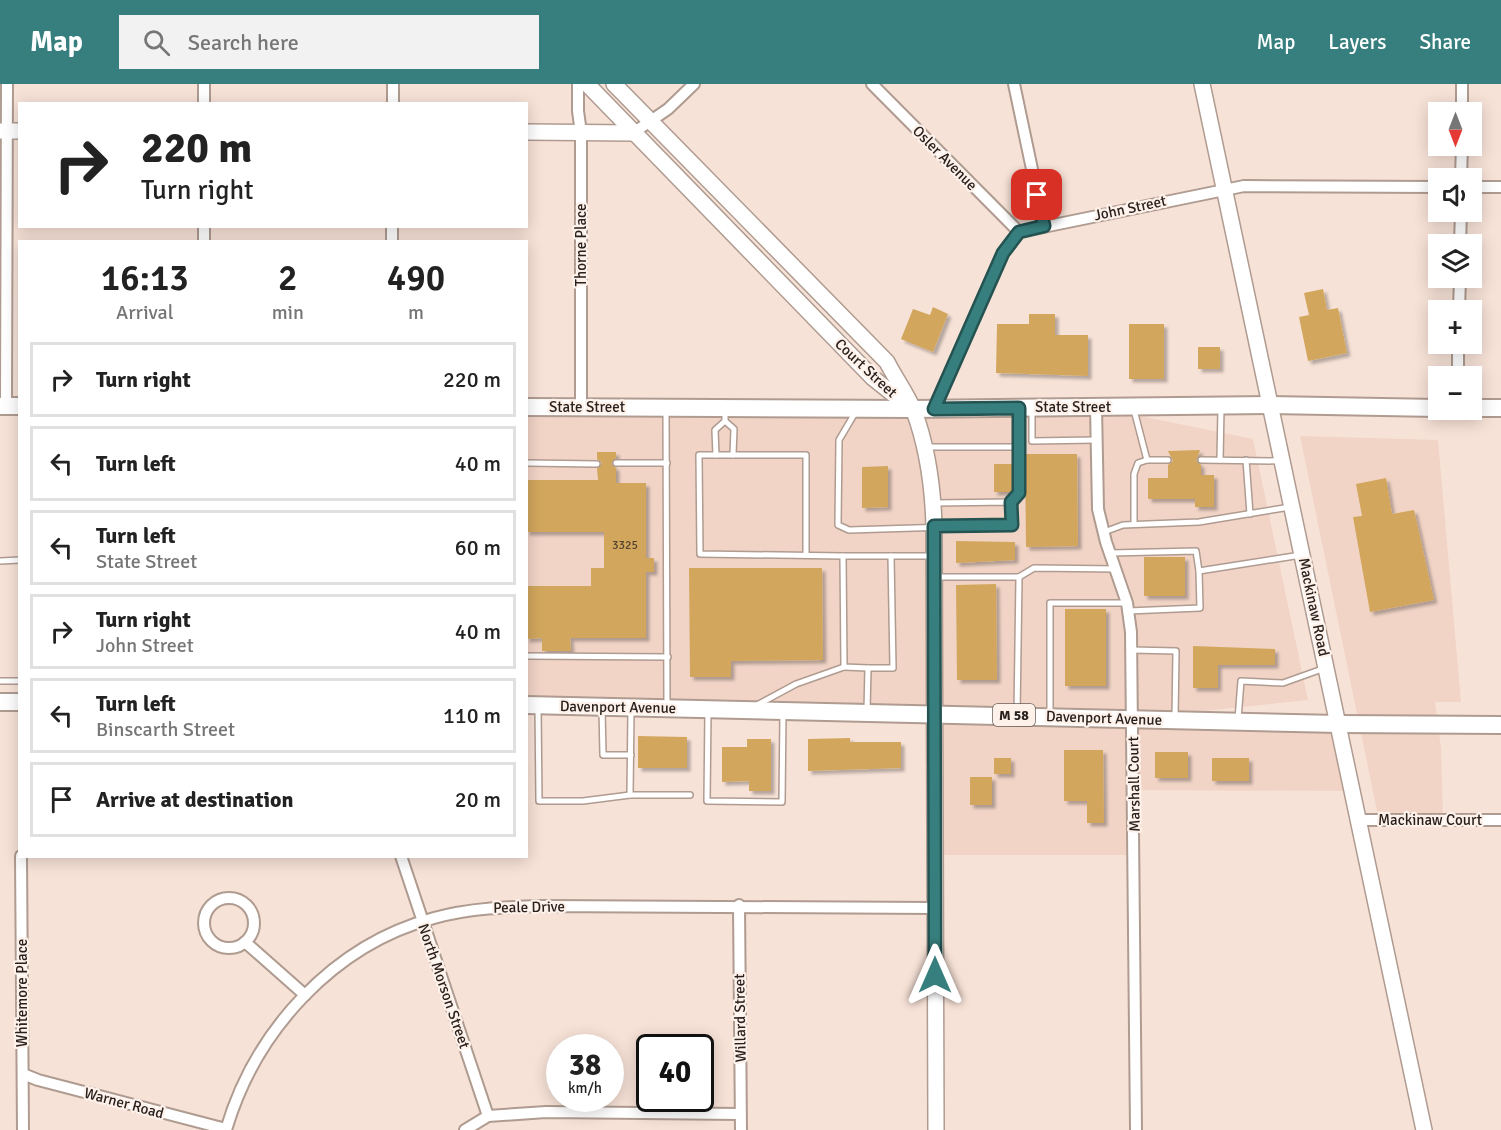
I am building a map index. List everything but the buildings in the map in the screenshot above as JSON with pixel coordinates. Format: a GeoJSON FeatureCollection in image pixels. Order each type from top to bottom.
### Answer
{"type":"FeatureCollection","features":[{"type":"Feature","properties":{"kind":"main road","name":"State Street"},"geometry":{"type":"LineString","coordinates":[[528,407],[666,407],[725,414],[858,409],[1270,405],[1428,408]]}},
{"type":"Feature","properties":{"kind":"main road"},"geometry":{"type":"LineString","coordinates":[[1482,408],[1501,408]]}},
{"type":"Feature","properties":{"kind":"main road"},"geometry":{"type":"LineString","coordinates":[[0,702],[18,702]]}},
{"type":"Feature","properties":{"kind":"main road","name":"Davenport Avenue"},"geometry":{"type":"LineString","coordinates":[[532,706],[934,713],[1339,724],[1501,725]]}},
{"type":"Feature","properties":{"kind":"street"},"geometry":{"type":"LineString","coordinates":[[7,84],[9,131],[8,406]]}},
{"type":"Feature","properties":{"kind":"street"},"geometry":{"type":"LineString","coordinates":[[204,84],[204,102]]}},
{"type":"Feature","properties":{"kind":"street"},"geometry":{"type":"LineString","coordinates":[[393,84],[393,102]]}},
{"type":"Feature","properties":{"kind":"street","name":"Thorne Place"},"geometry":{"type":"LineString","coordinates":[[578,84],[581,133],[581,407]]}},
{"type":"Feature","properties":{"kind":"street","name":"Court Street"},"geometry":{"type":"LineString","coordinates":[[587,84],[873,378],[913,409]]}},
{"type":"Feature","properties":{"kind":"street","name":"Court Street"},"geometry":{"type":"LineString","coordinates":[[615,84],[886,362],[913,409]]}},
{"type":"Feature","properties":{"kind":"street"},"geometry":{"type":"LineString","coordinates":[[528,132],[633,133],[668,109],[694,84]]}},
{"type":"Feature","properties":{"kind":"street","name":"Osler Avenue"},"geometry":{"type":"LineString","coordinates":[[872,84],[1019,232]]}},
{"type":"Feature","properties":{"kind":"street"},"geometry":{"type":"LineString","coordinates":[[1014,84],[1044,226]]}},
{"type":"Feature","properties":{"kind":"street","name":"Mackinaw Road"},"geometry":{"type":"LineString","coordinates":[[1202,84],[1424,1130]]}},
{"type":"Feature","properties":{"kind":"street"},"geometry":{"type":"LineString","coordinates":[[1462,84],[1462,102]]}},
{"type":"Feature","properties":{"kind":"street","name":"John Street"},"geometry":{"type":"LineString","coordinates":[[1019,232],[1244,186],[1428,187]]}},
{"type":"Feature","properties":{"kind":"street"},"geometry":{"type":"LineString","coordinates":[[1482,187],[1501,187]]}},
{"type":"Feature","properties":{"kind":"street"},"geometry":{"type":"LineString","coordinates":[[934,409],[1003,253],[1019,232]]}},
{"type":"Feature","properties":{"kind":"street","name":"Marshall Court"},"geometry":{"type":"LineString","coordinates":[[1096,407],[1098,509],[1127,607],[1131,650],[1136,1130]]}},
{"type":"Feature","properties":{"kind":"street"},"geometry":{"type":"LineString","coordinates":[[913,409],[925,447],[934,526],[936,1130]]}},
{"type":"Feature","properties":{"kind":"street","name":"Mackinaw Court"},"geometry":{"type":"LineString","coordinates":[[1360,820],[1501,820]]}},
{"type":"Feature","properties":{"kind":"street","name":"Whitemore Place"},"geometry":{"type":"LineString","coordinates":[[21,858],[23,1130]]}},
{"type":"Feature","properties":{"kind":"street","name":"North Morson Street"},"geometry":{"type":"LineString","coordinates":[[402,858],[488,1116]]}},
{"type":"Feature","properties":{"kind":"street"},"geometry":{"type":"LineString","coordinates":[[225,898],[233,898],[247,905],[252,912],[253,928],[245,942],[230,947],[214,943],[208,937],[204,921],[211,906],[225,898]]}},
{"type":"Feature","properties":{"kind":"street","name":"Peale Drive"},"geometry":{"type":"LineString","coordinates":[[226,1129],[250,1068],[285,1016],[336,967],[363,948],[421,921],[484,908],[739,905],[935,908]]}},
{"type":"Feature","properties":{"kind":"street","name":"Willard Street"},"geometry":{"type":"LineString","coordinates":[[739,905],[741,1130]]}},
{"type":"Feature","properties":{"kind":"street"},"geometry":{"type":"LineString","coordinates":[[245,942],[305,995]]}},
{"type":"Feature","properties":{"kind":"street","name":"Warner Road"},"geometry":{"type":"LineString","coordinates":[[23,1074],[38,1080],[226,1129]]}},
{"type":"Feature","properties":{"kind":"street"},"geometry":{"type":"LineString","coordinates":[[465,1130],[488,1116],[546,1112],[740,1114]]}},
{"type":"Feature","properties":{"kind":"lane"},"geometry":{"type":"LineString","coordinates":[[1220,460],[1221,406]]}},
{"type":"Feature","properties":{"kind":"lane"},"geometry":{"type":"LineString","coordinates":[[666,407],[667,708]]}},
{"type":"Feature","properties":{"kind":"lane"},"geometry":{"type":"LineString","coordinates":[[1133,407],[1147,460]]}},
{"type":"Feature","properties":{"kind":"lane"},"geometry":{"type":"LineString","coordinates":[[1025,408],[1032,441],[1096,440]]}},
{"type":"Feature","properties":{"kind":"lane"},"geometry":{"type":"LineString","coordinates":[[858,409],[839,440],[838,525],[849,530],[1012,525],[1011,502],[1019,493],[1019,447],[1025,408]]}},
{"type":"Feature","properties":{"kind":"lane"},"geometry":{"type":"LineString","coordinates":[[716,455],[715,430],[725,414],[734,429],[733,455]]}},
{"type":"Feature","properties":{"kind":"lane"},"geometry":{"type":"LineString","coordinates":[[925,447],[1019,447]]}},
{"type":"Feature","properties":{"kind":"lane"},"geometry":{"type":"LineString","coordinates":[[806,555],[806,455],[699,455],[700,554],[843,556],[934,556]]}},
{"type":"Feature","properties":{"kind":"lane"},"geometry":{"type":"LineString","coordinates":[[1134,524],[1134,474],[1138,464],[1147,460],[1168,460]]}},
{"type":"Feature","properties":{"kind":"lane"},"geometry":{"type":"LineString","coordinates":[[1201,460],[1282,461]]}},
{"type":"Feature","properties":{"kind":"lane"},"geometry":{"type":"LineString","coordinates":[[1246,460],[1250,514]]}},
{"type":"Feature","properties":{"kind":"lane"},"geometry":{"type":"LineString","coordinates":[[616,464],[667,462]]}},
{"type":"Feature","properties":{"kind":"lane"},"geometry":{"type":"LineString","coordinates":[[528,463],[597,464]]}},
{"type":"Feature","properties":{"kind":"lane"},"geometry":{"type":"LineString","coordinates":[[933,503],[1011,502]]}},
{"type":"Feature","properties":{"kind":"lane"},"geometry":{"type":"LineString","coordinates":[[1104,532],[1123,525],[1199,522],[1292,507]]}},
{"type":"Feature","properties":{"kind":"lane"},"geometry":{"type":"LineString","coordinates":[[1050,717],[1050,603],[1200,608],[1196,551],[1111,553]]}},
{"type":"Feature","properties":{"kind":"lane"},"geometry":{"type":"LineString","coordinates":[[1199,571],[1302,554]]}},
{"type":"Feature","properties":{"kind":"lane"},"geometry":{"type":"LineString","coordinates":[[843,556],[844,667]]}},
{"type":"Feature","properties":{"kind":"lane"},"geometry":{"type":"LineString","coordinates":[[747,710],[796,684],[844,667],[892,668],[891,556]]}},
{"type":"Feature","properties":{"kind":"lane"},"geometry":{"type":"LineString","coordinates":[[0,561],[18,560]]}},
{"type":"Feature","properties":{"kind":"lane"},"geometry":{"type":"LineString","coordinates":[[934,576],[1019,578],[1034,568],[1117,569]]}},
{"type":"Feature","properties":{"kind":"lane"},"geometry":{"type":"LineString","coordinates":[[1017,716],[1019,578]]}},
{"type":"Feature","properties":{"kind":"lane"},"geometry":{"type":"LineString","coordinates":[[1131,650],[1176,651],[1175,720]]}},
{"type":"Feature","properties":{"kind":"lane"},"geometry":{"type":"LineString","coordinates":[[528,656],[668,657]]}},
{"type":"Feature","properties":{"kind":"lane"},"geometry":{"type":"LineString","coordinates":[[1238,722],[1241,681],[1282,683],[1327,667]]}},
{"type":"Feature","properties":{"kind":"lane"},"geometry":{"type":"LineString","coordinates":[[867,712],[868,668]]}},
{"type":"Feature","properties":{"kind":"lane"},"geometry":{"type":"LineString","coordinates":[[0,681],[18,681]]}},
{"type":"Feature","properties":{"kind":"lane"},"geometry":{"type":"LineString","coordinates":[[532,706],[539,801],[595,800],[630,795],[690,795]]}},
{"type":"Feature","properties":{"kind":"lane"},"geometry":{"type":"LineString","coordinates":[[602,707],[603,755],[631,755]]}},
{"type":"Feature","properties":{"kind":"lane"},"geometry":{"type":"LineString","coordinates":[[630,795],[631,708]]}},
{"type":"Feature","properties":{"kind":"lane"},"geometry":{"type":"LineString","coordinates":[[708,709],[707,801],[750,802],[782,802],[783,710]]}},
{"type":"Feature","properties":{"kind":"shaded area"},"geometry":{"type":"Polygon","coordinates":[[[528,407],[1096,407],[1253,439],[1308,700],[1140,718],[1339,724],[1353,791],[1134,790],[1134,855],[935,855],[934,713],[528,705],[528,407]]]}},
{"type":"Feature","properties":{"kind":"shaded area"},"geometry":{"type":"Polygon","coordinates":[[[1300,436],[1438,440],[1461,702],[1435,702],[1441,748],[1443,820],[1377,811],[1300,436]]]}},
{"type":"Feature","properties":{"kind":"route"},"geometry":{"type":"LineString","coordinates":[[935,975],[934,526],[1012,525],[1011,502],[1019,493],[1019,408],[934,409],[1003,253],[1019,232],[1044,226],[1037,195]]}}]}
